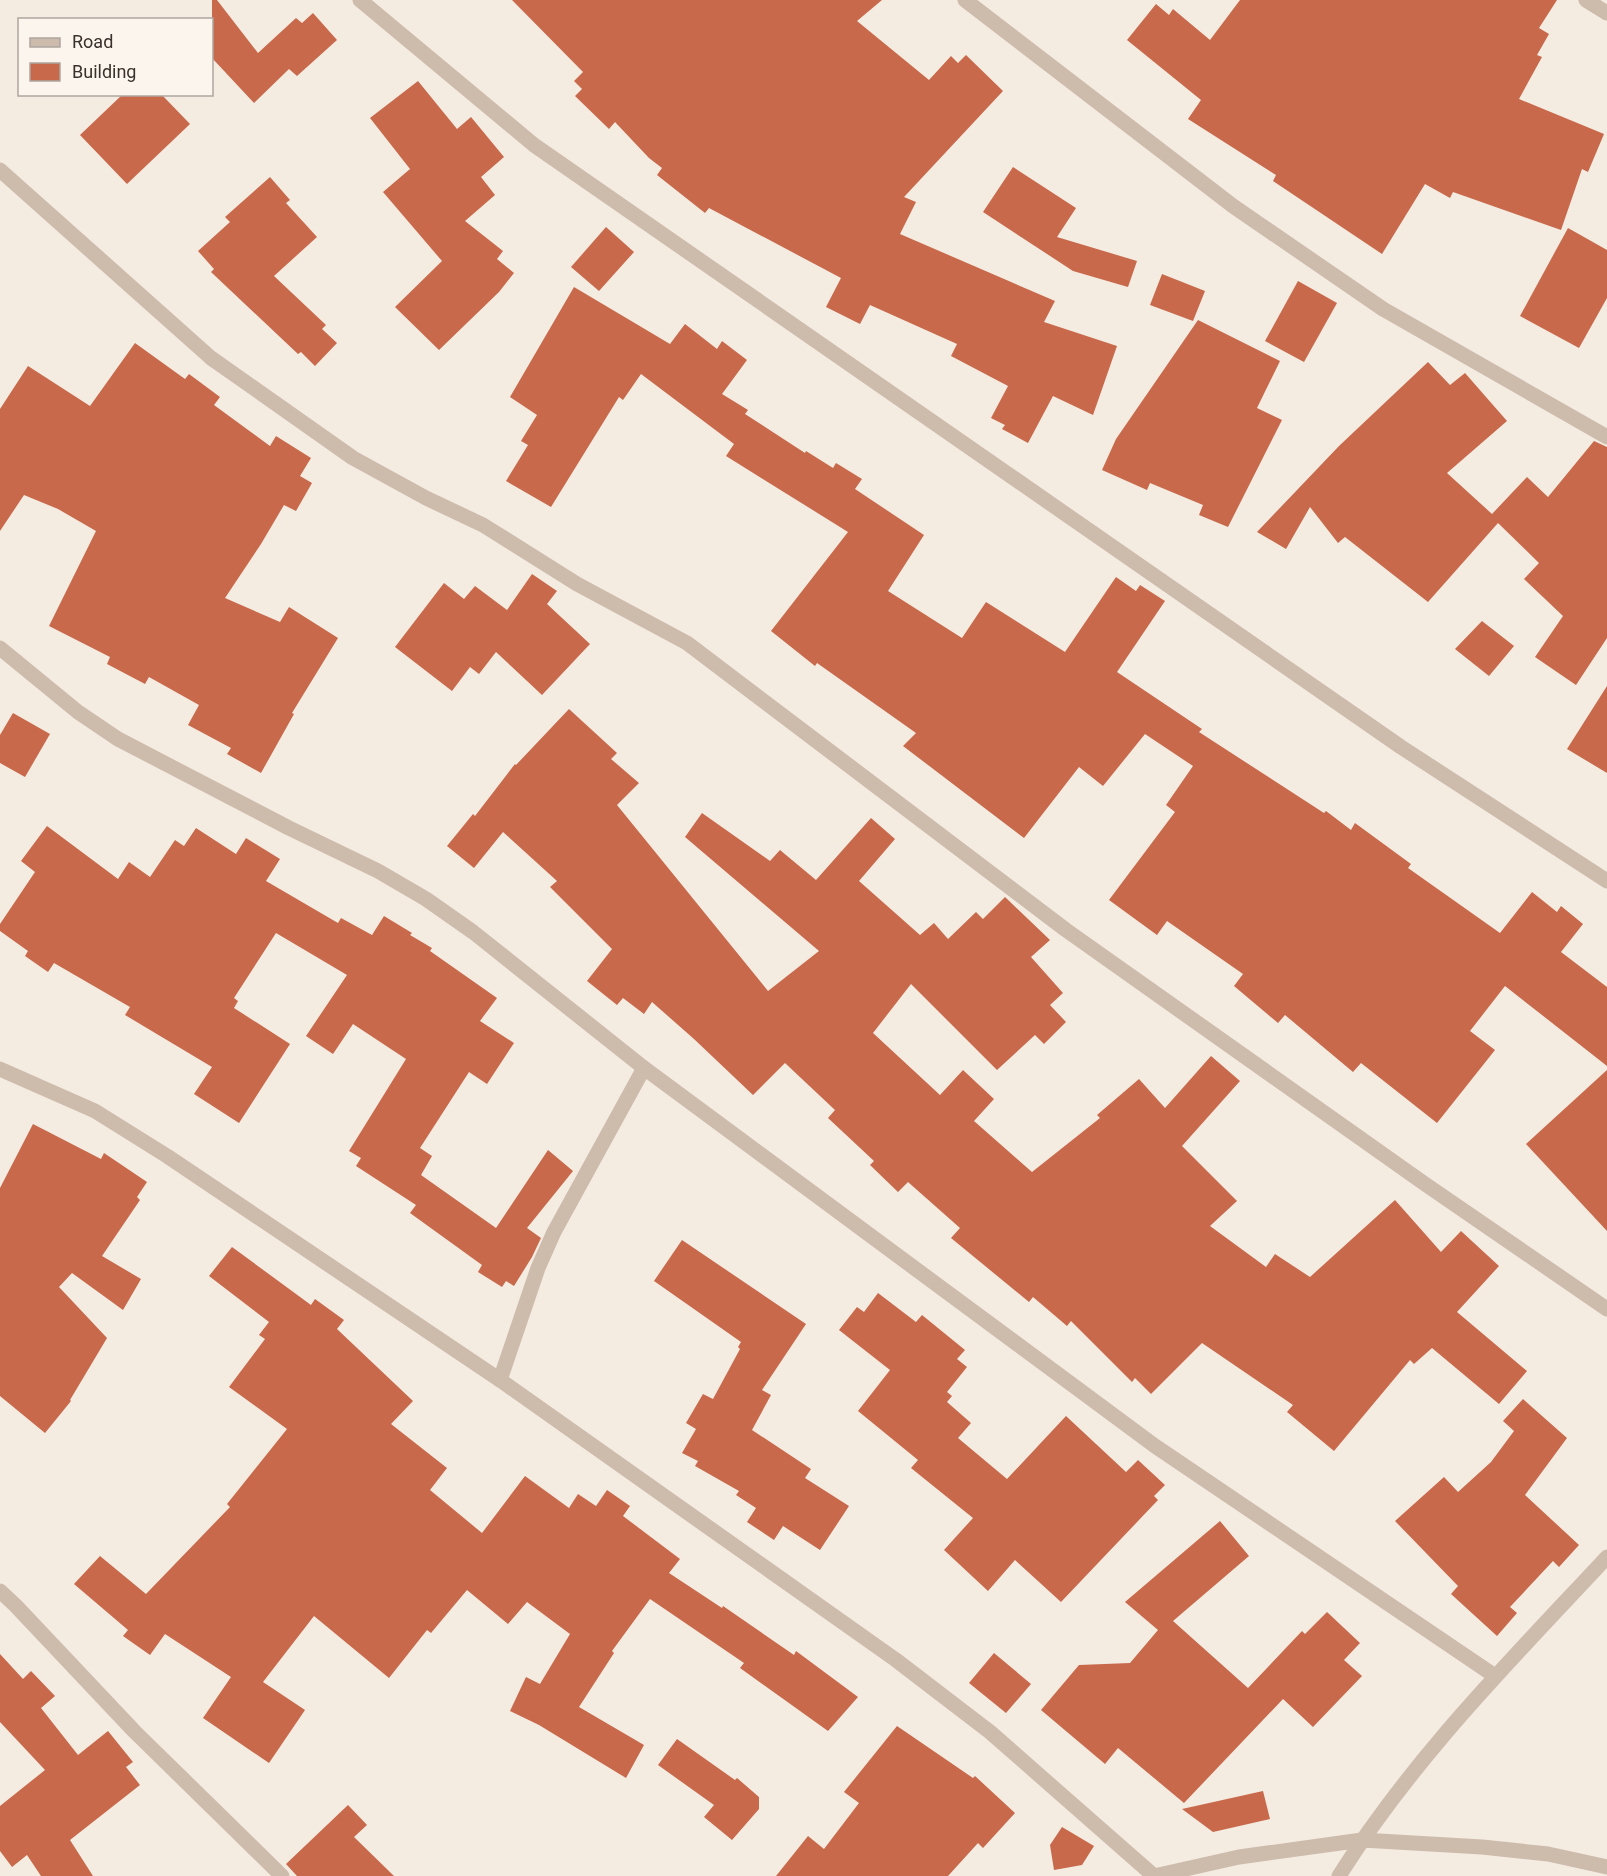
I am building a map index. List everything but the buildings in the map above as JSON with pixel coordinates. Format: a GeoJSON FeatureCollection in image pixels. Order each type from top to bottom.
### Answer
{"type":"FeatureCollection","features":[{"type":"Feature","properties":{"kind":"street"},"geometry":{"type":"LineString","coordinates":[[360,0],[534,144],[1401,747],[1607,881]]}},
{"type":"Feature","properties":{"kind":"street"},"geometry":{"type":"LineString","coordinates":[[965,0],[1233,206],[1383,309],[1607,437]]}},
{"type":"Feature","properties":{"kind":"street"},"geometry":{"type":"LineString","coordinates":[[1586,0],[1607,13]]}},
{"type":"Feature","properties":{"kind":"street"},"geometry":{"type":"LineString","coordinates":[[0,170],[211,357],[230,371],[353,458],[426,498],[483,525],[577,584],[687,643],[1066,930],[1607,1310]]}},
{"type":"Feature","properties":{"kind":"street"},"geometry":{"type":"LineString","coordinates":[[0,648],[78,712],[118,739],[289,828],[378,871],[426,899],[473,932],[644,1068],[1155,1446],[1495,1677]]}},
{"type":"Feature","properties":{"kind":"street"},"geometry":{"type":"LineString","coordinates":[[500,1380],[538,1268],[554,1232],[644,1068]]}},
{"type":"Feature","properties":{"kind":"street"},"geometry":{"type":"LineString","coordinates":[[0,1069],[95,1112],[167,1156],[500,1380],[906,1668],[990,1732],[1154,1876],[1239,1857],[1362,1840],[1548,1854],[1607,1867]]}},
{"type":"Feature","properties":{"kind":"street"},"geometry":{"type":"LineString","coordinates":[[1339,1876],[1362,1840],[1426,1756],[1495,1677],[1607,1557]]}},
{"type":"Feature","properties":{"kind":"street"},"geometry":{"type":"LineString","coordinates":[[0,1591],[134,1731],[282,1876]]}}]}
